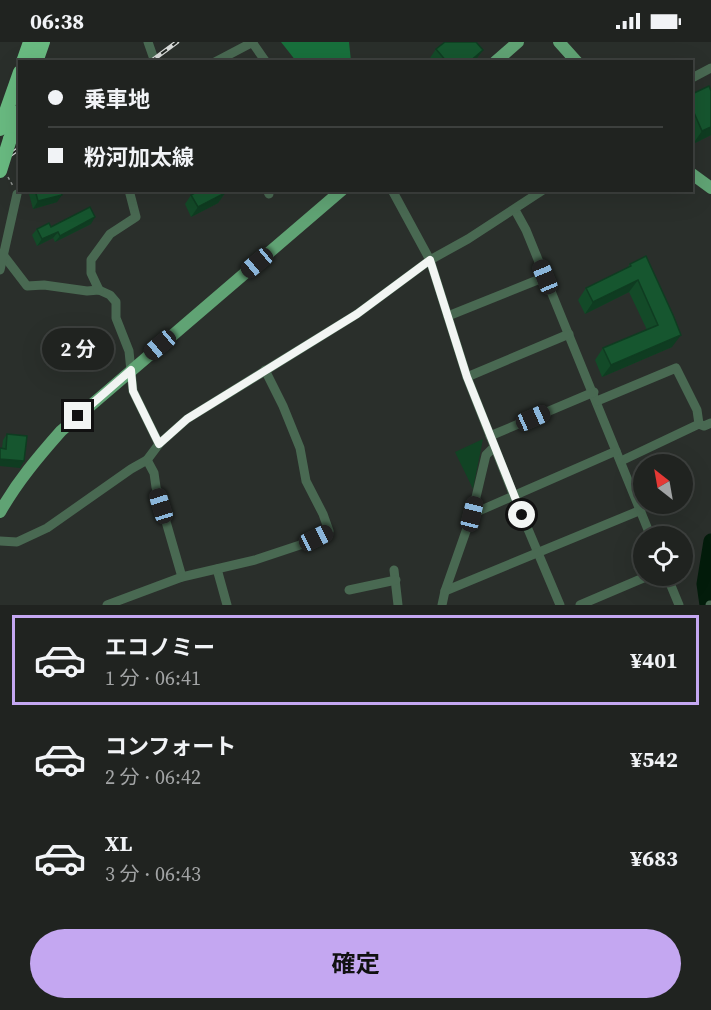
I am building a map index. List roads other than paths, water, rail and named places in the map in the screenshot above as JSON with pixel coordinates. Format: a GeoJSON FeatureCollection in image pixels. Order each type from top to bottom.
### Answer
{"type":"FeatureCollection","features":[{"type":"Feature","properties":{"kind":"highway"},"geometry":{"type":"LineString","coordinates":[[24,60],[30,42]]}},
{"type":"Feature","properties":{"kind":"highway"},"geometry":{"type":"LineString","coordinates":[[37,60],[43,42]]}},
{"type":"Feature","properties":{"kind":"highway"},"geometry":{"type":"LineString","coordinates":[[0,129],[18,78]]}},
{"type":"Feature","properties":{"kind":"highway"},"geometry":{"type":"LineString","coordinates":[[3,173],[10,139],[18,117]]}},
{"type":"Feature","properties":{"kind":"main road"},"geometry":{"type":"LineString","coordinates":[[497,60],[518,42]]}},
{"type":"Feature","properties":{"kind":"main road"},"geometry":{"type":"LineString","coordinates":[[559,42],[575,60]]}},
{"type":"Feature","properties":{"kind":"main road"},"geometry":{"type":"LineString","coordinates":[[693,175],[711,188]]}},
{"type":"Feature","properties":{"kind":"main road"},"geometry":{"type":"LineString","coordinates":[[0,512],[32,463],[61,431],[337,192]]}},
{"type":"Feature","properties":{"kind":"street"},"geometry":{"type":"LineString","coordinates":[[148,42],[154,60]]}},
{"type":"Feature","properties":{"kind":"street"},"geometry":{"type":"LineString","coordinates":[[228,58],[252,42],[266,60]]}},
{"type":"Feature","properties":{"kind":"street"},"geometry":{"type":"LineString","coordinates":[[693,77],[711,68]]}},
{"type":"Feature","properties":{"kind":"street"},"geometry":{"type":"LineString","coordinates":[[99,290],[91,273],[91,260],[110,234],[135,217],[129,192]]}},
{"type":"Feature","properties":{"kind":"street"},"geometry":{"type":"LineString","coordinates":[[393,192],[430,260],[467,377],[514,496],[561,605]]}},
{"type":"Feature","properties":{"kind":"street"},"geometry":{"type":"LineString","coordinates":[[0,541],[17,542],[47,528],[147,460],[159,444],[187,419],[357,314],[430,260],[540,192]]}},
{"type":"Feature","properties":{"kind":"street"},"geometry":{"type":"LineString","coordinates":[[0,270],[17,193]]}},
{"type":"Feature","properties":{"kind":"street"},"geometry":{"type":"LineString","coordinates":[[514,210],[526,230],[633,490]]}},
{"type":"Feature","properties":{"kind":"street"},"geometry":{"type":"LineString","coordinates":[[4,256],[27,286],[44,285],[87,291],[99,290],[110,295],[116,302],[116,318],[129,351],[133,391],[159,444]]}},
{"type":"Feature","properties":{"kind":"street"},"geometry":{"type":"LineString","coordinates":[[448,316],[545,277]]}},
{"type":"Feature","properties":{"kind":"street"},"geometry":{"type":"LineString","coordinates":[[467,377],[569,334]]}},
{"type":"Feature","properties":{"kind":"street"},"geometry":{"type":"LineString","coordinates":[[490,436],[676,368],[697,410],[699,424]]}},
{"type":"Feature","properties":{"kind":"street"},"geometry":{"type":"LineString","coordinates":[[107,605],[182,577],[303,544],[329,531],[323,513],[306,481],[300,448],[284,406],[265,370]]}},
{"type":"Feature","properties":{"kind":"street"},"geometry":{"type":"LineString","coordinates":[[621,461],[699,424],[704,426],[711,423]]}},
{"type":"Feature","properties":{"kind":"street"},"geometry":{"type":"LineString","coordinates":[[442,605],[472,514],[486,455],[494,447]]}},
{"type":"Feature","properties":{"kind":"street"},"geometry":{"type":"LineString","coordinates":[[472,514],[616,451]]}},
{"type":"Feature","properties":{"kind":"street"},"geometry":{"type":"LineString","coordinates":[[147,460],[154,473],[182,577]]}},
{"type":"Feature","properties":{"kind":"street"},"geometry":{"type":"LineString","coordinates":[[445,591],[633,513]]}},
{"type":"Feature","properties":{"kind":"street"},"geometry":{"type":"LineString","coordinates":[[218,569],[226,605]]}},
{"type":"Feature","properties":{"kind":"street"},"geometry":{"type":"LineString","coordinates":[[349,590],[395,575],[398,605]]}},
{"type":"Feature","properties":{"kind":"street"},"geometry":{"type":"LineString","coordinates":[[580,605],[633,582]]}},
{"type":"Feature","properties":{"kind":"street"},"geometry":{"type":"LineString","coordinates":[[671,586],[679,605]]}},
{"type":"Feature","properties":{"kind":"waterway"},"geometry":{"type":"LineString","coordinates":[[707,605],[704,584],[711,541]]}},
{"type":"Feature","properties":{"kind":"railway"},"geometry":{"type":"LineString","coordinates":[[153,60],[177,42]]}},
{"type":"Feature","properties":{"kind":"railway"},"geometry":{"type":"LineString","coordinates":[[0,162],[18,149]]}}]}
